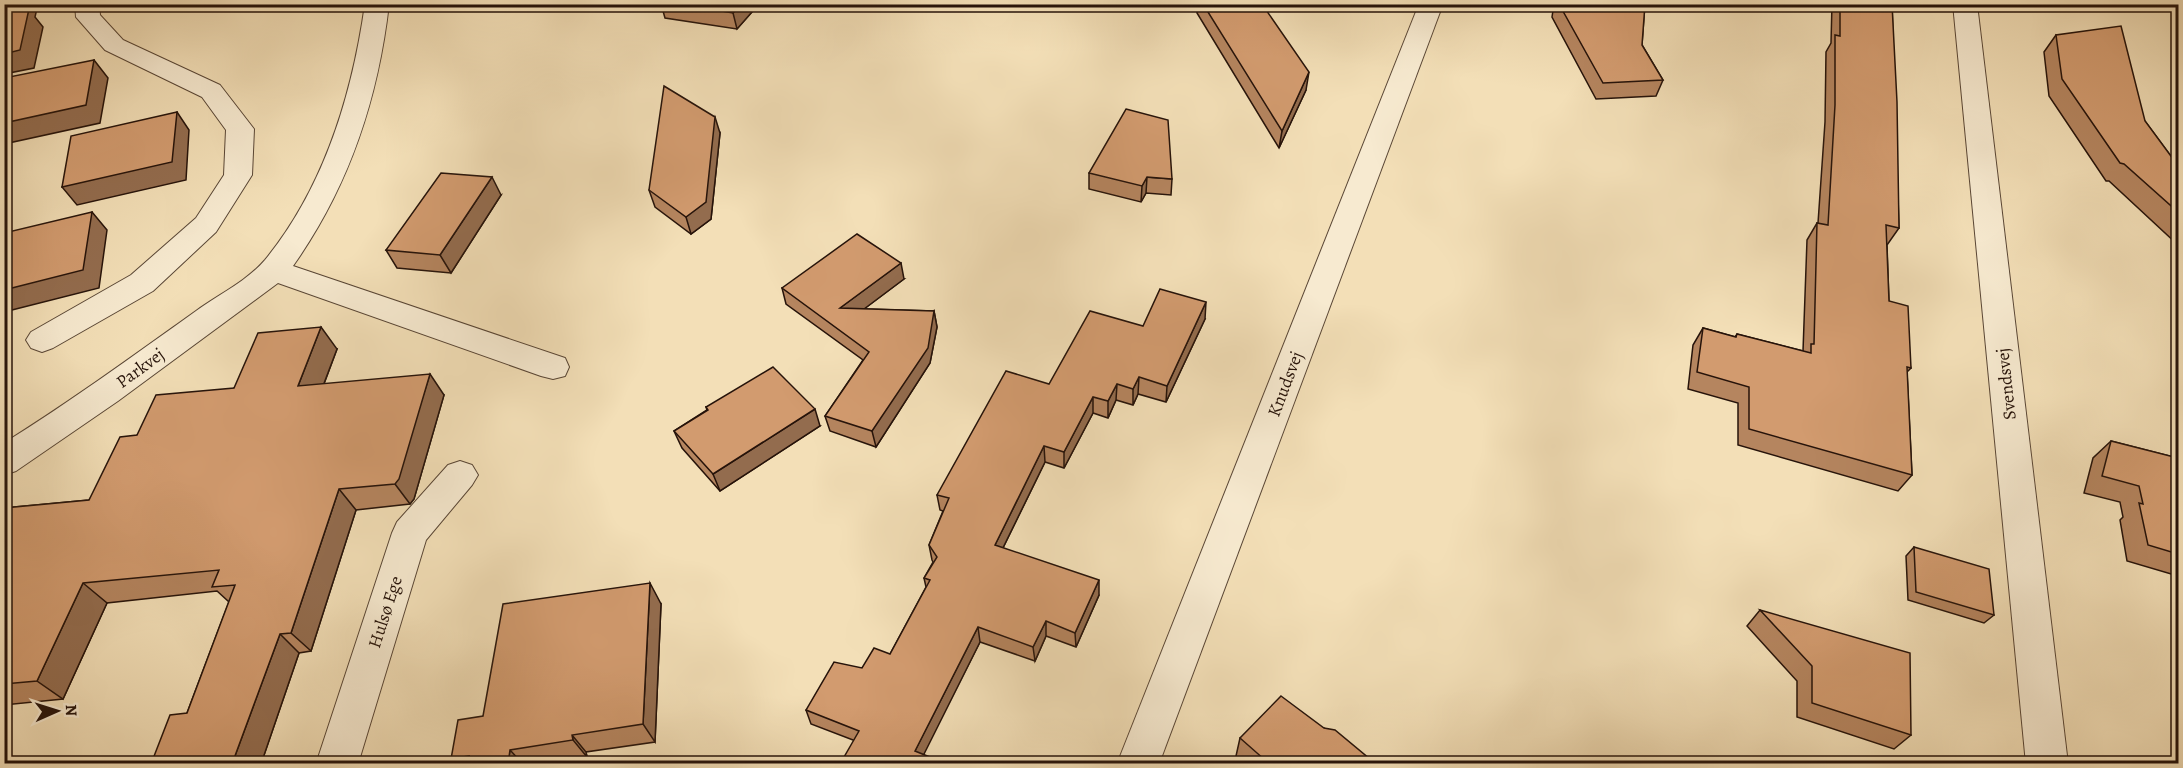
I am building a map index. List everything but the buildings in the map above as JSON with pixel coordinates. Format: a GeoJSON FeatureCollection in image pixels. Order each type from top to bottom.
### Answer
{"type":"FeatureCollection","features":[{"type":"Feature","properties":{"kind":"street"},"geometry":{"type":"LineString","coordinates":[[42,340],[142,283],[206,225],[238,175],[240,129],[211,91],[114,45],[88,17],[87,4]]}},
{"type":"Feature","properties":{"kind":"street","name":"Parkvej"},"geometry":{"type":"LineString","coordinates":[[4,461],[72,418],[273,270],[318,207],[352,127],[373,46],[377,4]]}},
{"type":"Feature","properties":{"kind":"street","name":"Knudsvej"},"geometry":{"type":"LineString","coordinates":[[1138,764],[1431,4]]}},
{"type":"Feature","properties":{"kind":"street","name":"Svendsvej"},"geometry":{"type":"LineString","coordinates":[[1965,4],[2047,764]]}},
{"type":"Feature","properties":{"kind":"street"},"geometry":{"type":"LineString","coordinates":[[273,270],[553,367]]}},
{"type":"Feature","properties":{"kind":"street","name":"Hulsø Ege"},"geometry":{"type":"LineString","coordinates":[[337,764],[410,533],[460,476]]}}]}
